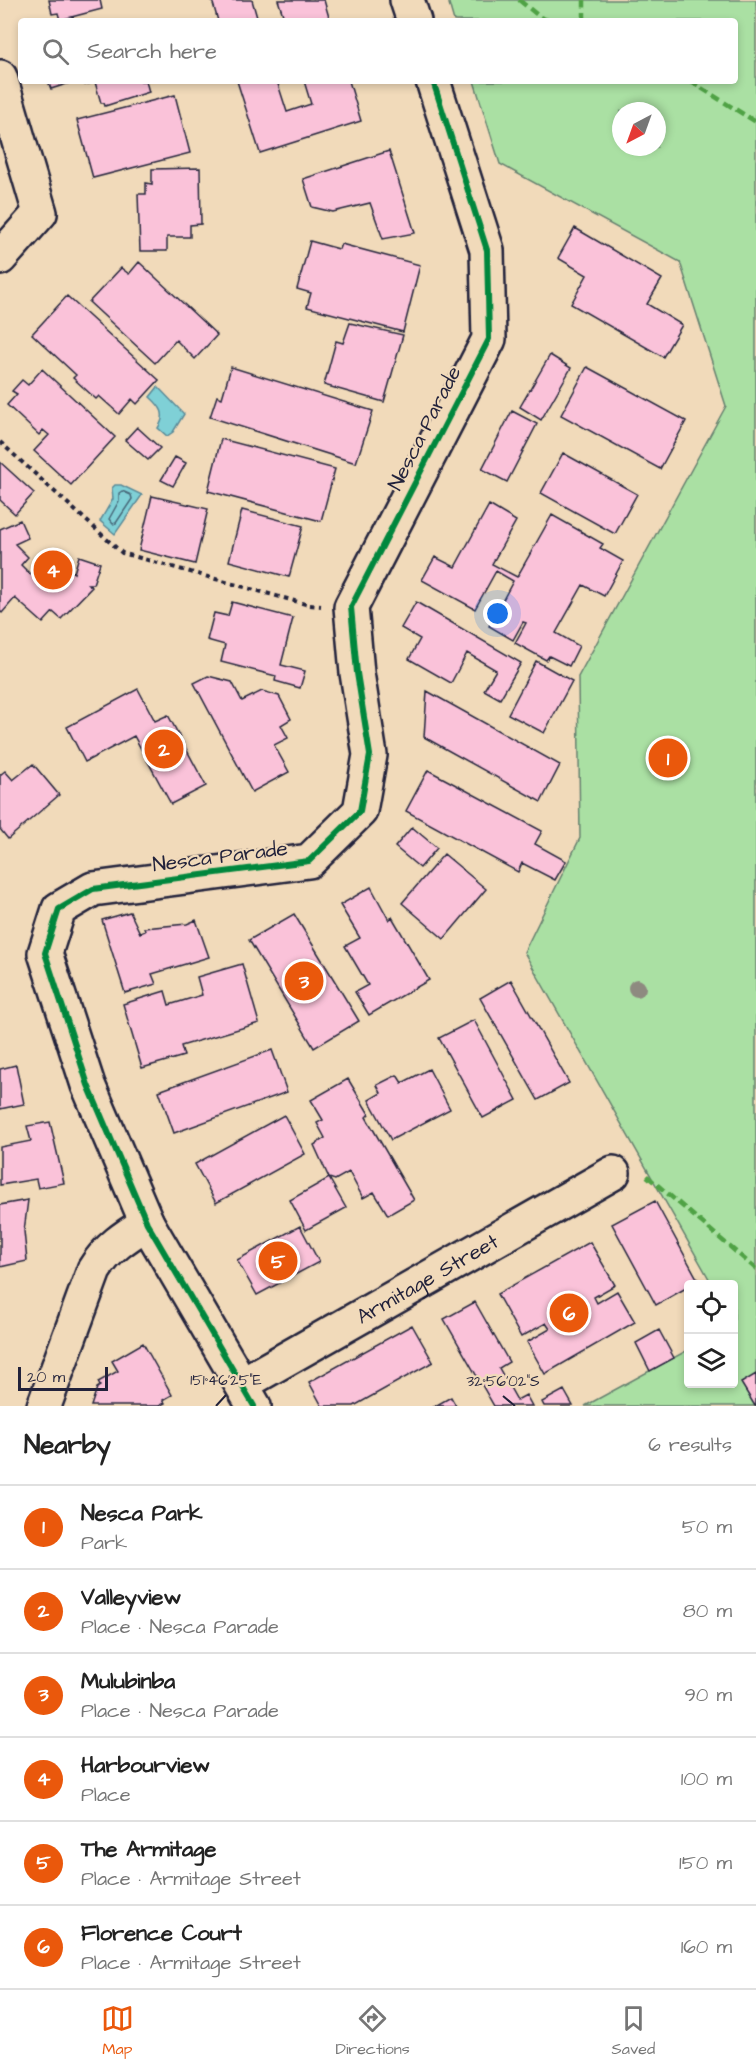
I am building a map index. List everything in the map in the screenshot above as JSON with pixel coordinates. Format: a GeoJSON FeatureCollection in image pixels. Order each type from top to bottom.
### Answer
{"type":"FeatureCollection","features":[{"type":"Feature","properties":{"kind":"street"},"geometry":{"type":"LineString","coordinates":[[407,0],[413,18]]}},
{"type":"Feature","properties":{"kind":"street"},"geometry":{"type":"LineString","coordinates":[[0,77],[40,213],[0,258]]}},
{"type":"Feature","properties":{"kind":"street","name":"Nesca Parade"},"geometry":{"type":"LineString","coordinates":[[248,1395],[147,1223],[88,1085],[45,953],[59,909],[93,889],[309,861],[360,811],[370,755],[357,673],[351,607],[489,339],[487,250],[434,84]]}},
{"type":"Feature","properties":{"kind":"street","name":"Armitage Street"},"geometry":{"type":"LineString","coordinates":[[248,1395],[613,1173]]}},
{"type":"Feature","properties":{"kind":"street"},"geometry":{"type":"LineString","coordinates":[[44,1406],[90,1277],[103,1256],[115,1244],[147,1223]]}},
{"type":"Feature","properties":{"kind":"path"},"geometry":{"type":"LineString","coordinates":[[0,442],[122,553],[309,605]]}},
{"type":"Feature","properties":{"kind":"green space"},"geometry":{"type":"Polygon","coordinates":[[[448,0],[756,0],[756,1406],[585,1406],[684,1352],[684,1388],[738,1388],[738,1280],[710,1280],[524,952],[580,838],[578,677],[726,406],[680,262],[500,164],[475,84],[738,84],[738,18],[453,18],[448,0]]]}},
{"type":"Feature","properties":{"kind":"water"},"geometry":{"type":"Polygon","coordinates":[[[158,387],[184,414],[173,432],[167,436],[158,428],[162,419],[162,411],[150,397],[158,387]]]}},
{"type":"Feature","properties":{"kind":"water"},"geometry":{"type":"Polygon","coordinates":[[[115,485],[121,485],[142,495],[115,534],[100,521],[113,499],[112,488],[115,485]]]}},
{"type":"Feature","properties":{"kind":"building"},"geometry":{"type":"Polygon","coordinates":[[[49,0],[100,0],[102,9],[68,18],[59,18],[58,13],[52,14],[49,0]]]}},
{"type":"Feature","properties":{"kind":"building"},"geometry":{"type":"Polygon","coordinates":[[[212,0],[252,0],[257,18],[217,18],[212,0]]]}},
{"type":"Feature","properties":{"kind":"building"},"geometry":{"type":"Polygon","coordinates":[[[278,0],[324,0],[329,18],[284,18],[278,0]]]}},
{"type":"Feature","properties":{"kind":"building"},"geometry":{"type":"Polygon","coordinates":[[[49,84],[67,84],[51,89],[49,84]]]}},
{"type":"Feature","properties":{"kind":"building"},"geometry":{"type":"Polygon","coordinates":[[[96,84],[147,84],[149,92],[105,106],[101,103],[96,84]]]}},
{"type":"Feature","properties":{"kind":"building"},"geometry":{"type":"Polygon","coordinates":[[[238,84],[278,84],[287,112],[311,104],[305,84],[350,84],[361,121],[260,153],[238,84]]]}},
{"type":"Feature","properties":{"kind":"building"},"geometry":{"type":"Polygon","coordinates":[[[175,95],[190,153],[93,178],[77,120],[175,95]]]}},
{"type":"Feature","properties":{"kind":"building"},"geometry":{"type":"Polygon","coordinates":[[[389,151],[415,233],[383,239],[370,203],[333,212],[312,207],[303,179],[389,151]]]}},
{"type":"Feature","properties":{"kind":"building"},"geometry":{"type":"Polygon","coordinates":[[[200,168],[201,224],[190,225],[190,237],[167,237],[167,251],[140,251],[138,194],[146,194],[146,183],[152,184],[152,169],[200,168]]]}},
{"type":"Feature","properties":{"kind":"building"},"geometry":{"type":"Polygon","coordinates":[[[575,228],[662,279],[647,304],[682,325],[663,357],[571,304],[587,275],[558,258],[575,228]]]}},
{"type":"Feature","properties":{"kind":"building"},"geometry":{"type":"Polygon","coordinates":[[[310,241],[339,249],[341,244],[420,265],[403,332],[307,307],[311,293],[297,289],[310,241]]]}},
{"type":"Feature","properties":{"kind":"building"},"geometry":{"type":"Polygon","coordinates":[[[139,262],[217,335],[195,359],[176,340],[155,363],[89,302],[121,268],[129,274],[139,262]]]}},
{"type":"Feature","properties":{"kind":"building"},"geometry":{"type":"Polygon","coordinates":[[[67,296],[159,380],[137,404],[132,399],[119,414],[99,396],[96,399],[73,378],[76,375],[32,334],[67,296]]]}},
{"type":"Feature","properties":{"kind":"building"},"geometry":{"type":"Polygon","coordinates":[[[350,323],[403,335],[384,402],[324,385],[336,341],[343,343],[350,323]]]}},
{"type":"Feature","properties":{"kind":"building"},"geometry":{"type":"Polygon","coordinates":[[[550,355],[571,368],[541,420],[520,407],[550,355]]]}},
{"type":"Feature","properties":{"kind":"building"},"geometry":{"type":"Polygon","coordinates":[[[231,367],[373,411],[356,463],[210,417],[217,396],[222,398],[231,367]]]}},
{"type":"Feature","properties":{"kind":"building"},"geometry":{"type":"Polygon","coordinates":[[[587,367],[686,421],[660,469],[561,415],[587,367]]]}},
{"type":"Feature","properties":{"kind":"building"},"geometry":{"type":"Polygon","coordinates":[[[42,369],[115,437],[71,485],[34,451],[49,435],[43,430],[39,435],[7,405],[17,394],[12,391],[22,380],[28,385],[42,369]]]}},
{"type":"Feature","properties":{"kind":"building"},"geometry":{"type":"Polygon","coordinates":[[[512,411],[537,424],[507,482],[482,469],[512,411]]]}},
{"type":"Feature","properties":{"kind":"building"},"geometry":{"type":"Polygon","coordinates":[[[137,427],[160,448],[148,460],[125,440],[137,427]]]}},
{"type":"Feature","properties":{"kind":"building"},"geometry":{"type":"Polygon","coordinates":[[[221,439],[335,469],[321,521],[208,491],[221,439]]]}},
{"type":"Feature","properties":{"kind":"building"},"geometry":{"type":"Polygon","coordinates":[[[563,453],[637,494],[615,534],[541,493],[563,453]]]}},
{"type":"Feature","properties":{"kind":"building"},"geometry":{"type":"Polygon","coordinates":[[[175,457],[186,463],[173,486],[161,480],[175,457]]]}},
{"type":"Feature","properties":{"kind":"building"},"geometry":{"type":"Polygon","coordinates":[[[0,462],[34,493],[15,514],[0,500],[0,462]]]}},
{"type":"Feature","properties":{"kind":"building"},"geometry":{"type":"Polygon","coordinates":[[[152,496],[208,509],[195,564],[139,550],[152,496]]]}},
{"type":"Feature","properties":{"kind":"building"},"geometry":{"type":"Polygon","coordinates":[[[489,505],[516,521],[492,564],[517,577],[552,515],[603,544],[600,548],[623,561],[604,596],[583,585],[556,633],[579,646],[569,666],[549,656],[546,660],[515,643],[526,623],[523,622],[513,640],[489,626],[513,581],[496,571],[475,609],[422,580],[435,557],[455,567],[489,505]]]}},
{"type":"Feature","properties":{"kind":"building"},"geometry":{"type":"Polygon","coordinates":[[[242,510],[303,526],[289,577],[229,561],[242,510]]]}},
{"type":"Feature","properties":{"kind":"building"},"geometry":{"type":"Polygon","coordinates":[[[20,520],[28,538],[15,544],[28,557],[21,565],[30,574],[43,560],[51,568],[60,559],[74,573],[79,556],[100,563],[93,584],[88,584],[92,587],[61,619],[53,612],[43,623],[15,598],[2,613],[0,611],[0,529],[20,520]]]}},
{"type":"Feature","properties":{"kind":"building"},"geometry":{"type":"Polygon","coordinates":[[[232,602],[293,618],[281,665],[305,671],[300,688],[275,681],[276,676],[221,662],[225,645],[207,640],[214,613],[228,616],[232,602]]]}},
{"type":"Feature","properties":{"kind":"building"},"geometry":{"type":"Polygon","coordinates":[[[416,602],[521,663],[500,699],[484,690],[496,670],[467,653],[451,683],[409,659],[420,639],[401,628],[416,602]]]}},
{"type":"Feature","properties":{"kind":"building"},"geometry":{"type":"Polygon","coordinates":[[[536,661],[572,681],[544,733],[508,714],[536,661]]]}},
{"type":"Feature","properties":{"kind":"building"},"geometry":{"type":"Polygon","coordinates":[[[208,676],[232,682],[242,701],[262,691],[279,696],[291,719],[281,725],[288,738],[274,745],[289,772],[252,792],[194,683],[208,676]]]}},
{"type":"Feature","properties":{"kind":"building"},"geometry":{"type":"Polygon","coordinates":[[[138,689],[155,721],[168,715],[206,786],[171,804],[134,736],[85,762],[67,727],[138,689]]]}},
{"type":"Feature","properties":{"kind":"building"},"geometry":{"type":"Polygon","coordinates":[[[427,691],[560,765],[541,802],[424,737],[427,691]]]}},
{"type":"Feature","properties":{"kind":"building"},"geometry":{"type":"Polygon","coordinates":[[[33,764],[59,795],[8,839],[0,829],[0,775],[5,771],[13,780],[33,764]]]}},
{"type":"Feature","properties":{"kind":"building"},"geometry":{"type":"Polygon","coordinates":[[[428,770],[542,831],[535,844],[566,861],[555,880],[522,863],[518,872],[406,811],[428,770]]]}},
{"type":"Feature","properties":{"kind":"building"},"geometry":{"type":"Polygon","coordinates":[[[412,827],[437,848],[420,868],[395,847],[412,827]]]}},
{"type":"Feature","properties":{"kind":"building"},"geometry":{"type":"Polygon","coordinates":[[[444,854],[486,889],[444,939],[402,903],[444,854]]]}},
{"type":"Feature","properties":{"kind":"building"},"geometry":{"type":"Polygon","coordinates":[[[371,887],[389,920],[392,917],[429,980],[369,1015],[355,992],[368,985],[345,946],[360,938],[340,905],[371,887]]]}},
{"type":"Feature","properties":{"kind":"building"},"geometry":{"type":"Polygon","coordinates":[[[130,912],[140,933],[145,931],[144,928],[187,924],[196,920],[209,957],[152,974],[156,984],[125,993],[102,920],[130,912]]]}},
{"type":"Feature","properties":{"kind":"building"},"geometry":{"type":"Polygon","coordinates":[[[294,914],[359,1021],[314,1048],[249,940],[294,914]]]}},
{"type":"Feature","properties":{"kind":"building"},"geometry":{"type":"Polygon","coordinates":[[[242,964],[259,1023],[181,1046],[184,1056],[142,1068],[123,1004],[165,991],[169,1005],[202,995],[197,977],[242,964]]]}},
{"type":"Feature","properties":{"kind":"building"},"geometry":{"type":"Polygon","coordinates":[[[511,980],[569,1083],[538,1100],[480,998],[511,980]]]}},
{"type":"Feature","properties":{"kind":"building"},"geometry":{"type":"Polygon","coordinates":[[[474,1020],[517,1100],[483,1118],[439,1038],[474,1020]]]}},
{"type":"Feature","properties":{"kind":"building"},"geometry":{"type":"Polygon","coordinates":[[[272,1050],[287,1092],[174,1133],[159,1091],[272,1050]]]}},
{"type":"Feature","properties":{"kind":"building"},"geometry":{"type":"Polygon","coordinates":[[[16,1065],[24,1104],[0,1109],[0,1069],[16,1065]]]}},
{"type":"Feature","properties":{"kind":"building"},"geometry":{"type":"Polygon","coordinates":[[[429,1069],[450,1109],[391,1140],[369,1100],[381,1093],[377,1085],[397,1075],[402,1083],[429,1069]]]}},
{"type":"Feature","properties":{"kind":"building"},"geometry":{"type":"Polygon","coordinates":[[[348,1079],[369,1114],[366,1117],[414,1200],[388,1215],[374,1192],[363,1198],[349,1172],[335,1180],[329,1178],[314,1145],[325,1138],[317,1123],[323,1120],[311,1100],[348,1079]]]}},
{"type":"Feature","properties":{"kind":"building"},"geometry":{"type":"Polygon","coordinates":[[[284,1115],[305,1154],[216,1203],[195,1164],[284,1115]]]}},
{"type":"Feature","properties":{"kind":"building"},"geometry":{"type":"Polygon","coordinates":[[[50,1122],[64,1183],[38,1188],[36,1179],[0,1185],[0,1147],[31,1141],[27,1126],[50,1122]]]}},
{"type":"Feature","properties":{"kind":"building"},"geometry":{"type":"Polygon","coordinates":[[[329,1178],[346,1208],[306,1230],[290,1200],[329,1178]]]}},
{"type":"Feature","properties":{"kind":"building"},"geometry":{"type":"Polygon","coordinates":[[[28,1200],[24,1231],[27,1261],[0,1267],[0,1205],[28,1200]]]}},
{"type":"Feature","properties":{"kind":"building"},"geometry":{"type":"Polygon","coordinates":[[[655,1201],[698,1280],[684,1280],[684,1289],[656,1305],[612,1224],[655,1201]]]}},
{"type":"Feature","properties":{"kind":"building"},"geometry":{"type":"Polygon","coordinates":[[[300,1226],[319,1262],[257,1295],[237,1260],[300,1226]]]}},
{"type":"Feature","properties":{"kind":"building"},"geometry":{"type":"Polygon","coordinates":[[[590,1242],[615,1285],[594,1297],[597,1303],[617,1291],[635,1322],[545,1374],[527,1342],[550,1329],[546,1323],[521,1337],[497,1294],[590,1242]]]}},
{"type":"Feature","properties":{"kind":"building"},"geometry":{"type":"Polygon","coordinates":[[[475,1302],[509,1362],[499,1368],[517,1400],[526,1395],[532,1406],[494,1406],[444,1319],[475,1302]]]}},
{"type":"Feature","properties":{"kind":"building"},"geometry":{"type":"Polygon","coordinates":[[[412,1325],[433,1362],[354,1406],[322,1406],[309,1382],[412,1325]]]}},
{"type":"Feature","properties":{"kind":"building"},"geometry":{"type":"Polygon","coordinates":[[[659,1330],[674,1358],[650,1371],[636,1343],[659,1330]]]}},
{"type":"Feature","properties":{"kind":"building"},"geometry":{"type":"Polygon","coordinates":[[[143,1343],[172,1395],[163,1400],[165,1403],[159,1406],[91,1406],[97,1388],[100,1386],[98,1382],[118,1371],[112,1361],[143,1343]]]}},
{"type":"Feature","properties":{"kind":"building"},"geometry":{"type":"Polygon","coordinates":[[[756,1374],[756,1406],[755,1406],[741,1383],[756,1374]]]}},
{"type":"Feature","properties":{"kind":"building"},"geometry":{"type":"Polygon","coordinates":[[[564,1390],[573,1406],[544,1406],[542,1402],[564,1390]]]}},
{"type":"Feature","properties":{"kind":"building"},"geometry":{"type":"Polygon","coordinates":[[[451,1397],[456,1406],[435,1406],[451,1397]]]}},
{"type":"Feature","properties":{"kind":"marked path"},"geometry":{"type":"LineString","coordinates":[[519,0],[542,18]]}},
{"type":"Feature","properties":{"kind":"marked path"},"geometry":{"type":"LineString","coordinates":[[584,0],[584,18]]}},
{"type":"Feature","properties":{"kind":"marked path"},"geometry":{"type":"LineString","coordinates":[[695,84],[756,122]]}},
{"type":"Feature","properties":{"kind":"marked path"},"geometry":{"type":"LineString","coordinates":[[647,1176],[756,1269]]}},
{"type":"Feature","properties":{"kind":"cycle path"},"geometry":{"type":"LineString","coordinates":[[254,1406],[147,1223],[88,1085],[45,953],[59,909],[93,889],[309,861],[360,811],[370,755],[357,673],[351,607],[489,339],[487,250],[434,84]]}},
{"type":"Feature","properties":{"kind":"place","name":"Harbourview"},"geometry":{"type":"Point","coordinates":[53,570]}},
{"type":"Feature","properties":{"kind":"place","name":"Valleyview"},"geometry":{"type":"Point","coordinates":[164,749]}},
{"type":"Feature","properties":{"kind":"place","name":"Nesca Park"},"geometry":{"type":"Point","coordinates":[668,758]}},
{"type":"Feature","properties":{"kind":"place","name":"Mulubinba"},"geometry":{"type":"Point","coordinates":[304,981]}},
{"type":"Feature","properties":{"kind":"place","name":"The Armitage"},"geometry":{"type":"Point","coordinates":[278,1261]}},
{"type":"Feature","properties":{"kind":"place","name":"Florence Court"},"geometry":{"type":"Point","coordinates":[569,1313]}}]}
